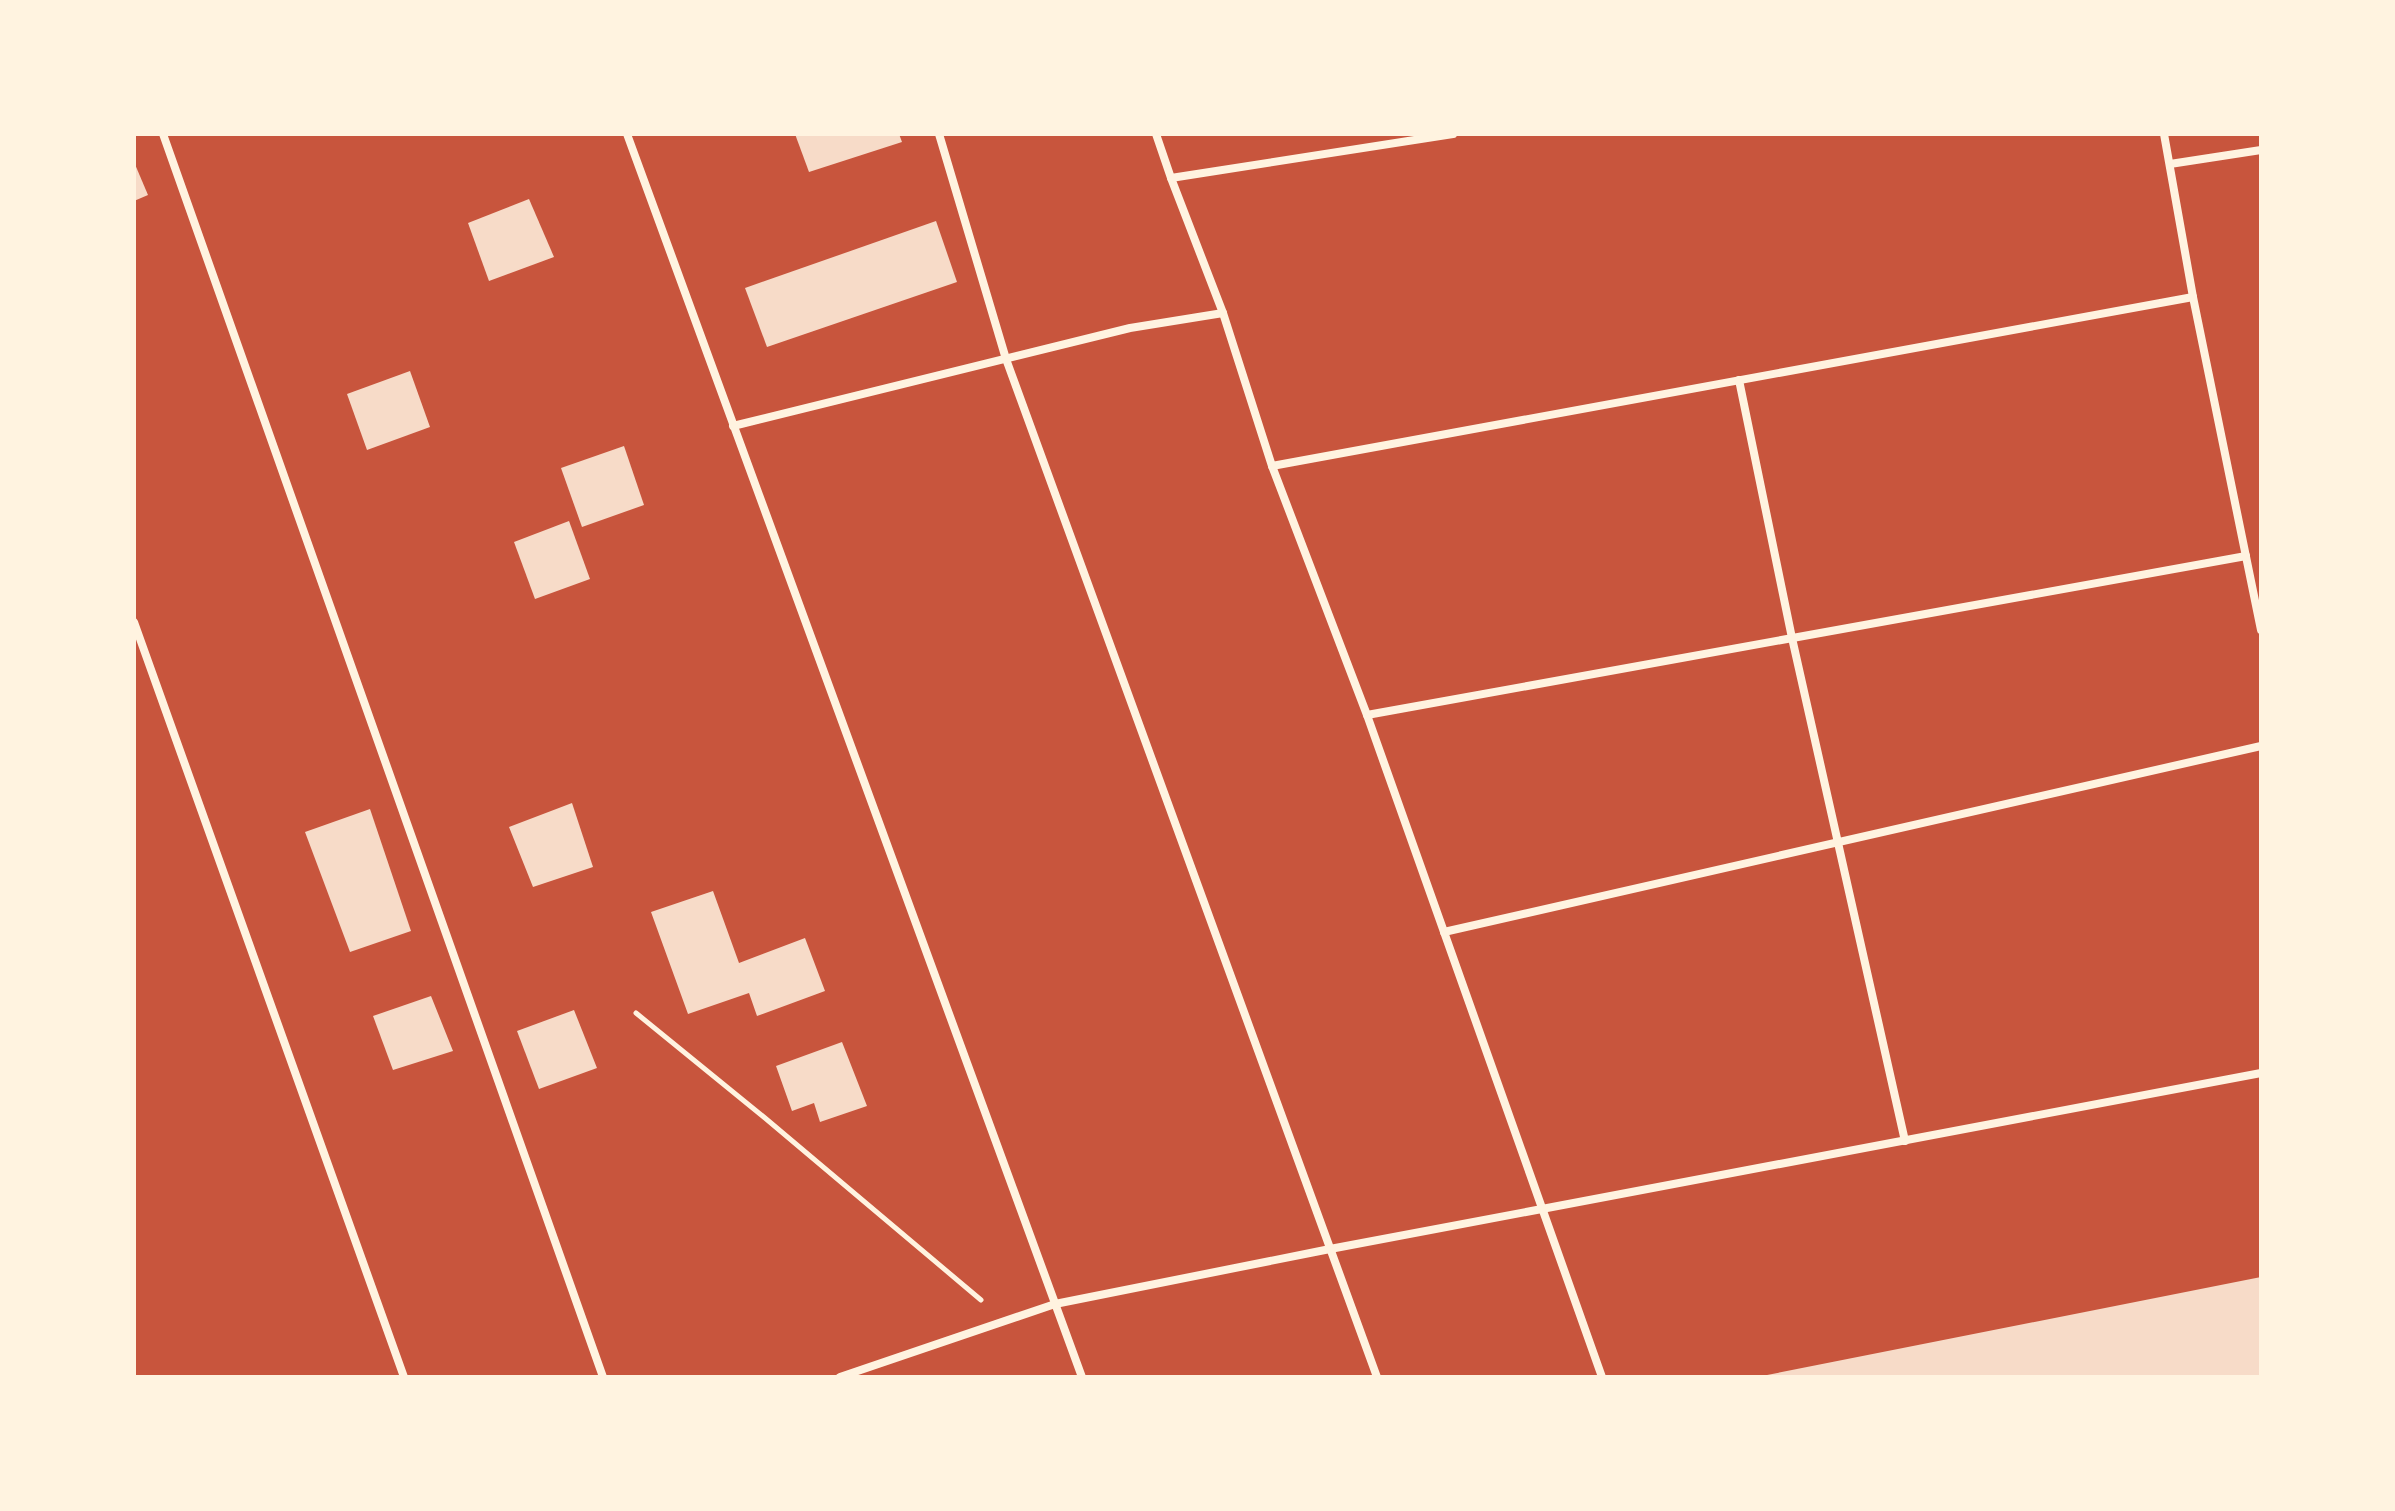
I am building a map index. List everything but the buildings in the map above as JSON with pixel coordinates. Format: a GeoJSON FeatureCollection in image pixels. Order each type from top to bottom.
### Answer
{"type":"FeatureCollection","features":[{"type":"Feature","properties":{"kind":"street"},"geometry":{"type":"LineString","coordinates":[[163,134],[603,1377]]}},
{"type":"Feature","properties":{"kind":"street"},"geometry":{"type":"LineString","coordinates":[[627,134],[1082,1377]]}},
{"type":"Feature","properties":{"kind":"street"},"geometry":{"type":"LineString","coordinates":[[939,134],[1006,359],[1377,1377]]}},
{"type":"Feature","properties":{"kind":"street"},"geometry":{"type":"LineString","coordinates":[[1156,134],[1223,313],[1272,466],[1367,715],[1602,1377]]}},
{"type":"Feature","properties":{"kind":"street"},"geometry":{"type":"LineString","coordinates":[[1171,178],[1453,134]]}},
{"type":"Feature","properties":{"kind":"street"},"geometry":{"type":"LineString","coordinates":[[2164,134],[2193,297],[2261,630]]}},
{"type":"Feature","properties":{"kind":"street"},"geometry":{"type":"LineString","coordinates":[[2170,164],[2261,150]]}},
{"type":"Feature","properties":{"kind":"street"},"geometry":{"type":"LineString","coordinates":[[1272,466],[2193,297]]}},
{"type":"Feature","properties":{"kind":"street"},"geometry":{"type":"LineString","coordinates":[[733,426],[1130,328],[1223,313]]}},
{"type":"Feature","properties":{"kind":"street"},"geometry":{"type":"LineString","coordinates":[[1739,380],[1792,638],[1905,1141]]}},
{"type":"Feature","properties":{"kind":"street"},"geometry":{"type":"LineString","coordinates":[[1367,715],[2246,556]]}},
{"type":"Feature","properties":{"kind":"street"},"geometry":{"type":"LineString","coordinates":[[134,622],[404,1377]]}},
{"type":"Feature","properties":{"kind":"street"},"geometry":{"type":"LineString","coordinates":[[1444,932],[2261,746]]}},
{"type":"Feature","properties":{"kind":"street"},"geometry":{"type":"LineString","coordinates":[[840,1377],[1055,1304],[2261,1073]]}},
{"type":"Feature","properties":{"kind":"path"},"geometry":{"type":"LineString","coordinates":[[636,1013],[1006,1322]]}}]}
